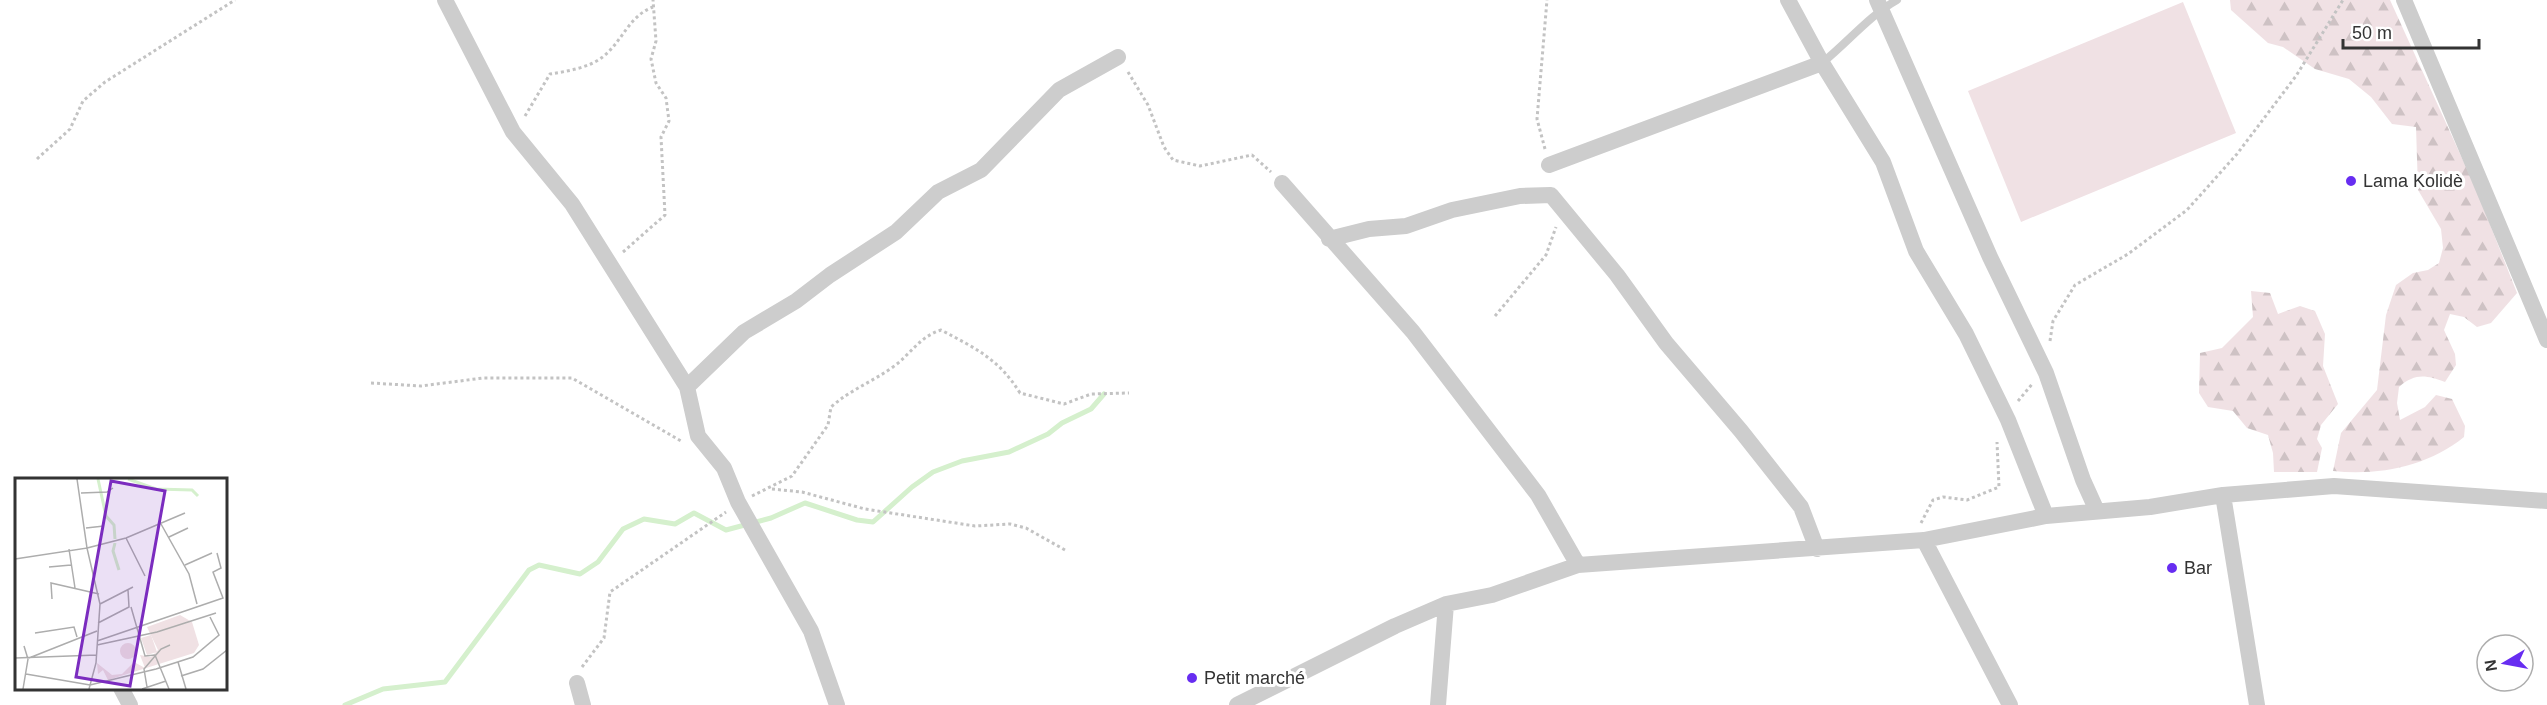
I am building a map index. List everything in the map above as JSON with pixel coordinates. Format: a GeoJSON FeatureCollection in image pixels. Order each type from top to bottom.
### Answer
{"type":"FeatureCollection","features":[{"type":"Feature","properties":{"kind":"street"},"geometry":{"type":"LineString","coordinates":[[445,0],[513,132],[572,204],[687,387],[698,436],[724,468],[738,502],[811,631],[837,705]]}},
{"type":"Feature","properties":{"kind":"street"},"geometry":{"type":"LineString","coordinates":[[1788,0],[1822,63],[1883,162],[1916,251],[1966,334],[2008,420],[2046,516]]}},
{"type":"Feature","properties":{"kind":"street"},"geometry":{"type":"LineString","coordinates":[[2404,0],[2547,340]]}},
{"type":"Feature","properties":{"kind":"street"},"geometry":{"type":"LineString","coordinates":[[1878,5],[1990,257],[2046,373],[2083,480],[2097,511]]}},
{"type":"Feature","properties":{"kind":"street"},"geometry":{"type":"LineString","coordinates":[[687,387],[744,332],[796,301],[830,275],[896,232],[938,192],[981,170],[1059,90],[1118,57]]}},
{"type":"Feature","properties":{"kind":"street"},"geometry":{"type":"LineString","coordinates":[[1549,165],[1822,63]]}},
{"type":"Feature","properties":{"kind":"street"},"geometry":{"type":"LineString","coordinates":[[1282,183],[1413,332],[1538,495],[1578,565]]}},
{"type":"Feature","properties":{"kind":"street"},"geometry":{"type":"LineString","coordinates":[[1329,239],[1369,229],[1406,226],[1452,210],[1520,196],[1551,195],[1617,275],[1666,343],[1741,431],[1801,507],[1817,549]]}},
{"type":"Feature","properties":{"kind":"street"},"geometry":{"type":"LineString","coordinates":[[1237,705],[1395,626],[1446,604],[1492,595],[1578,565],[1924,540],[2046,516],[2150,507],[2223,495],[2334,486],[2547,501]]}},
{"type":"Feature","properties":{"kind":"street"},"geometry":{"type":"LineString","coordinates":[[2223,495],[2258,705]]}},
{"type":"Feature","properties":{"kind":"street"},"geometry":{"type":"LineString","coordinates":[[1924,540],[2010,705]]}},
{"type":"Feature","properties":{"kind":"street"},"geometry":{"type":"LineString","coordinates":[[1438,705],[1446,604]]}},
{"type":"Feature","properties":{"kind":"street"},"geometry":{"type":"LineString","coordinates":[[577,683],[583,705]]}},
{"type":"Feature","properties":{"kind":"street"},"geometry":{"type":"LineString","coordinates":[[121,690],[130,705]]}},
{"type":"Feature","properties":{"kind":"lane"},"geometry":{"type":"LineString","coordinates":[[1822,63],[1852,39],[1878,5],[1897,0]]}},
{"type":"Feature","properties":{"kind":"path"},"geometry":{"type":"LineString","coordinates":[[37,159],[70,129],[83,101],[105,82],[235,0]]}},
{"type":"Feature","properties":{"kind":"path"},"geometry":{"type":"LineString","coordinates":[[610,265],[665,215],[661,137],[669,121],[666,98],[656,83],[651,59],[656,41],[653,0]]}},
{"type":"Feature","properties":{"kind":"path"},"geometry":{"type":"LineString","coordinates":[[1924,540],[1921,521],[1933,500],[1943,497],[1967,500],[1999,488],[1997,442],[2016,403],[2046,373],[2053,321],[2075,285],[2128,254],[2187,210],[2237,154],[2295,76],[2343,0]]}},
{"type":"Feature","properties":{"kind":"path"},"geometry":{"type":"LineString","coordinates":[[513,132],[550,74],[574,71],[603,57],[638,13],[653,7]]}},
{"type":"Feature","properties":{"kind":"path"},"geometry":{"type":"LineString","coordinates":[[1118,57],[1123,58],[1129,77],[1148,105],[1164,147],[1173,160],[1200,166],[1252,155],[1282,183]]}},
{"type":"Feature","properties":{"kind":"path"},"geometry":{"type":"LineString","coordinates":[[577,683],[586,660],[604,638],[610,592],[715,521],[738,502],[770,489],[792,476],[828,425],[831,407],[850,390],[862,388],[896,365],[925,335],[941,330],[967,344],[1006,370],[1020,393],[1064,404],[1091,394],[1129,393]]}},
{"type":"Feature","properties":{"kind":"path"},"geometry":{"type":"LineString","coordinates":[[371,383],[421,386],[483,378],[572,378],[681,441],[710,451]]}},
{"type":"Feature","properties":{"kind":"path"},"geometry":{"type":"LineString","coordinates":[[770,489],[802,492],[865,509],[975,526],[1010,524],[1026,528],[1065,550]]}},
{"type":"Feature","properties":{"kind":"green space"},"geometry":{"type":"Polygon","coordinates":[[[2230,0],[2390,0],[2476,189],[2517,293],[2491,323],[2477,327],[2464,317],[2450,314],[2444,330],[2455,354],[2456,365],[2445,382],[2416,377],[2399,387],[2397,403],[2400,420],[2425,407],[2436,395],[2452,399],[2465,426],[2464,437],[2450,447],[2419,462],[2403,467],[2368,472],[2333,471],[2341,433],[2377,390],[2386,315],[2396,285],[2413,273],[2428,270],[2439,263],[2443,248],[2441,229],[2418,190],[2416,127],[2392,124],[2371,97],[2349,79],[2315,69],[2283,47],[2268,43],[2231,10],[2230,0]]]}},
{"type":"Feature","properties":{"kind":"green space"},"geometry":{"type":"Polygon","coordinates":[[[2183,2],[2236,133],[2021,222],[1968,91],[2183,2]]]}},
{"type":"Feature","properties":{"kind":"green space"},"geometry":{"type":"Polygon","coordinates":[[[2251,291],[2270,293],[2278,314],[2300,306],[2315,311],[2325,334],[2323,366],[2338,404],[2321,425],[2317,439],[2322,448],[2317,472],[2274,472],[2273,453],[2268,435],[2247,428],[2233,411],[2208,407],[2199,393],[2200,353],[2222,348],[2253,317],[2251,291]]]}},
{"type":"Feature","properties":{"kind":"waterway"},"geometry":{"type":"LineString","coordinates":[[345,705],[383,689],[445,682],[529,570],[539,565],[580,574],[598,562],[623,529],[644,519],[675,524],[694,513],[726,530],[771,518],[805,503],[857,520],[873,522],[912,487],[933,472],[962,461],[1009,452],[1048,434],[1062,423],[1091,409],[1104,394]]}},
{"type":"Feature","properties":{"kind":"place","name":"Lama Kolidè"},"geometry":{"type":"Point","coordinates":[2351,181]}},
{"type":"Feature","properties":{"kind":"place","name":"Bar"},"geometry":{"type":"Point","coordinates":[2172,568]}},
{"type":"Feature","properties":{"kind":"place","name":"Petit marché"},"geometry":{"type":"Point","coordinates":[1192,678]}}]}
